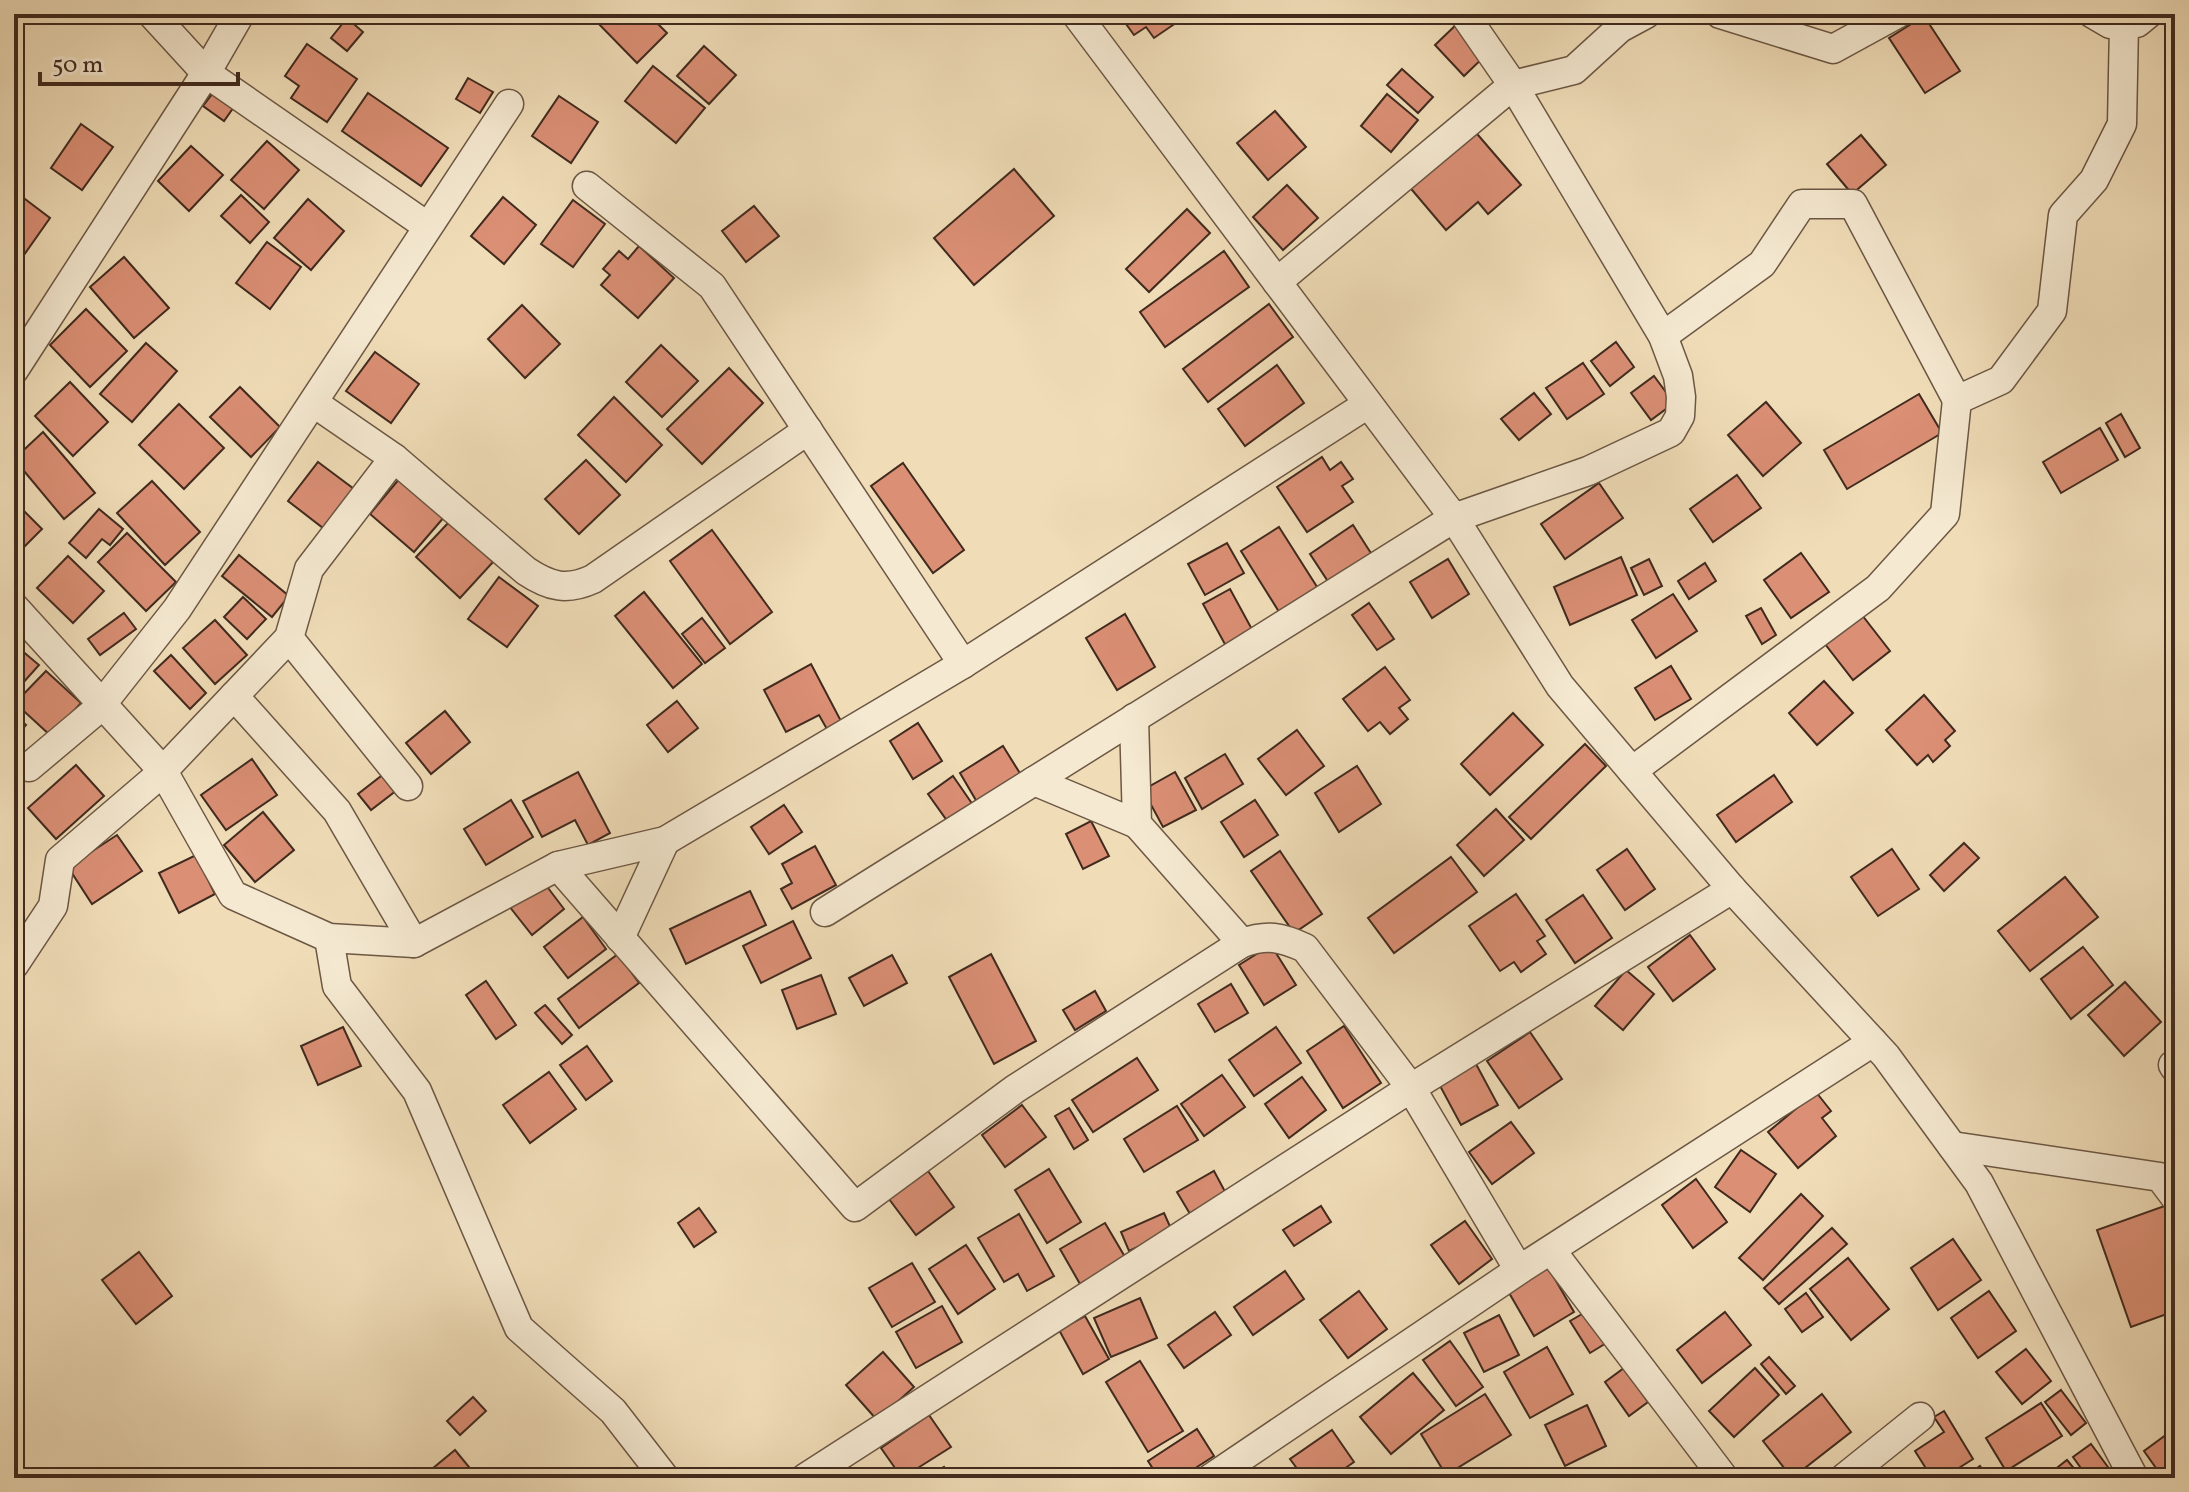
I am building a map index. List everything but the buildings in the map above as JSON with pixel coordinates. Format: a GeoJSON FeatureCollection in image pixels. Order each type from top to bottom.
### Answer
{"type":"FeatureCollection","features":[{"type":"Feature","properties":{"kind":"street"},"geometry":{"type":"LineString","coordinates":[[152,14],[206,73],[427,226]]}},
{"type":"Feature","properties":{"kind":"street"},"geometry":{"type":"LineString","coordinates":[[14,370],[206,73],[240,14]]}},
{"type":"Feature","properties":{"kind":"street"},"geometry":{"type":"LineString","coordinates":[[1076,14],[1454,518],[1560,686],[1732,889],[1873,1042],[1979,1183],[2134,1478]]}},
{"type":"Feature","properties":{"kind":"street"},"geometry":{"type":"LineString","coordinates":[[825,912],[1454,518],[1588,471],[1671,432],[1680,416],[1681,397],[1678,376],[1663,336],[1513,85],[1464,14]]}},
{"type":"Feature","properties":{"kind":"street"},"geometry":{"type":"LineString","coordinates":[[1277,282],[1513,85],[1574,70],[1620,28],[1646,14]]}},
{"type":"Feature","properties":{"kind":"street"},"geometry":{"type":"LineString","coordinates":[[1720,14],[1833,49],[1897,14]]}},
{"type":"Feature","properties":{"kind":"street"},"geometry":{"type":"LineString","coordinates":[[1957,400],[2001,380],[2052,311],[2063,215],[2094,180],[2122,124],[2136,20],[2110,24],[2093,14]]}},
{"type":"Feature","properties":{"kind":"street"},"geometry":{"type":"LineString","coordinates":[[29,767],[103,703],[177,609],[509,104]]}},
{"type":"Feature","properties":{"kind":"street"},"geometry":{"type":"LineString","coordinates":[[587,186],[712,286],[963,664]]}},
{"type":"Feature","properties":{"kind":"street"},"geometry":{"type":"LineString","coordinates":[[1632,771],[1878,588],[1945,514],[1957,400],[1853,204],[1802,204],[1762,264],[1663,336]]}},
{"type":"Feature","properties":{"kind":"street"},"geometry":{"type":"LineString","coordinates":[[314,403],[394,458],[526,571],[545,583],[565,588],[593,579],[808,430]]}},
{"type":"Feature","properties":{"kind":"street"},"geometry":{"type":"LineString","coordinates":[[14,607],[163,771],[233,895],[329,938],[414,943],[558,866],[665,841],[963,664],[1368,404]]}},
{"type":"Feature","properties":{"kind":"street"},"geometry":{"type":"LineString","coordinates":[[14,965],[53,906],[60,860],[163,771],[289,638],[309,569],[394,458]]}},
{"type":"Feature","properties":{"kind":"street"},"geometry":{"type":"LineString","coordinates":[[289,638],[408,786]]}},
{"type":"Feature","properties":{"kind":"street"},"geometry":{"type":"LineString","coordinates":[[234,696],[337,811],[414,943]]}},
{"type":"Feature","properties":{"kind":"street"},"geometry":{"type":"LineString","coordinates":[[1134,718],[1137,824]]}},
{"type":"Feature","properties":{"kind":"street"},"geometry":{"type":"LineString","coordinates":[[1034,781],[1137,824],[1242,943]]}},
{"type":"Feature","properties":{"kind":"street"},"geometry":{"type":"LineString","coordinates":[[620,938],[665,841]]}},
{"type":"Feature","properties":{"kind":"street"},"geometry":{"type":"LineString","coordinates":[[558,866],[855,1207],[1015,1089],[1242,943],[1260,936],[1282,937],[1305,948],[1411,1088],[1519,1270]]}},
{"type":"Feature","properties":{"kind":"street"},"geometry":{"type":"LineString","coordinates":[[805,1478],[1411,1088],[1732,889]]}},
{"type":"Feature","properties":{"kind":"street"},"geometry":{"type":"LineString","coordinates":[[329,938],[337,986],[417,1091],[519,1328],[613,1411],[665,1478]]}},
{"type":"Feature","properties":{"kind":"street"},"geometry":{"type":"LineString","coordinates":[[1217,1476],[1519,1270],[1873,1042]]}},
{"type":"Feature","properties":{"kind":"street"},"geometry":{"type":"LineString","coordinates":[[1952,1146],[2160,1177],[2175,1197]]}},
{"type":"Feature","properties":{"kind":"street"},"geometry":{"type":"LineString","coordinates":[[1551,1250],[1719,1476]]}},
{"type":"Feature","properties":{"kind":"street"},"geometry":{"type":"LineString","coordinates":[[1844,1478],[1920,1417]]}}]}
